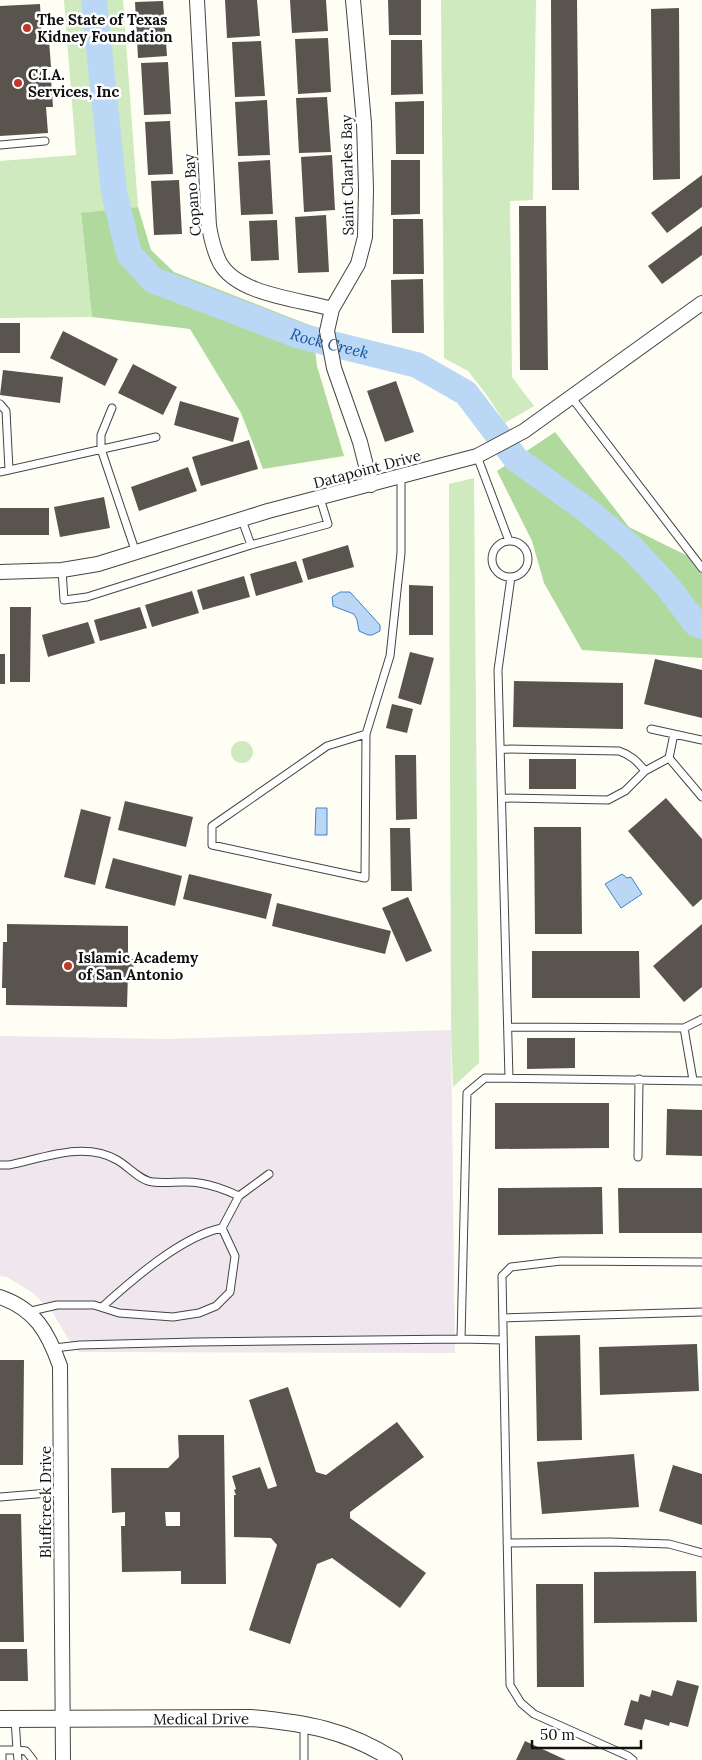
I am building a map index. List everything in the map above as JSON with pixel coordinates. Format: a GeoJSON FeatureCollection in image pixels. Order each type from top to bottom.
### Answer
{"type":"FeatureCollection","features":[{"type":"Feature","properties":{"kind":"street","name":"Copano Bay"},"geometry":{"type":"LineString","coordinates":[[197,0],[209,226],[213,245],[220,263],[232,276],[254,290],[332,309]]}},
{"type":"Feature","properties":{"kind":"street","name":"Saint Charles Bay"},"geometry":{"type":"LineString","coordinates":[[353,0],[364,123],[365,237],[358,264],[332,309],[327,331],[330,354],[360,442],[371,485]]}},
{"type":"Feature","properties":{"kind":"street","name":"Datapoint Drive"},"geometry":{"type":"LineString","coordinates":[[0,572],[62,570],[98,564],[268,511],[402,477],[482,454],[524,432],[702,303]]}},
{"type":"Feature","properties":{"kind":"street","name":"Bluffcreek Drive"},"geometry":{"type":"LineString","coordinates":[[0,1297],[15,1302],[44,1330],[54,1348],[60,1366],[63,1760]]}},
{"type":"Feature","properties":{"kind":"street","name":"Medical Drive"},"geometry":{"type":"LineString","coordinates":[[7,1719],[251,1718],[304,1724],[331,1730],[369,1745],[394,1760]]}},
{"type":"Feature","properties":{"kind":"lane"},"geometry":{"type":"LineString","coordinates":[[0,145],[45,141]]}},
{"type":"Feature","properties":{"kind":"lane"},"geometry":{"type":"LineString","coordinates":[[572,398],[702,568]]}},
{"type":"Feature","properties":{"kind":"lane"},"geometry":{"type":"LineString","coordinates":[[0,404],[6,411],[9,470]]}},
{"type":"Feature","properties":{"kind":"lane"},"geometry":{"type":"LineString","coordinates":[[112,408],[101,435],[102,449],[136,553]]}},
{"type":"Feature","properties":{"kind":"lane"},"geometry":{"type":"LineString","coordinates":[[0,472],[156,437]]}},
{"type":"Feature","properties":{"kind":"lane"},"geometry":{"type":"LineString","coordinates":[[482,454],[509,541]]}},
{"type":"Feature","properties":{"kind":"lane"},"geometry":{"type":"LineString","coordinates":[[366,734],[327,746],[212,826],[212,846],[365,878],[366,734],[390,656],[400,553],[402,477]]}},
{"type":"Feature","properties":{"kind":"lane"},"geometry":{"type":"LineString","coordinates":[[62,570],[64,600],[74,600],[251,545],[328,524],[320,498]]}},
{"type":"Feature","properties":{"kind":"lane"},"geometry":{"type":"LineString","coordinates":[[242,520],[251,545]]}},
{"type":"Feature","properties":{"kind":"lane"},"geometry":{"type":"LineString","coordinates":[[509,541],[521,545],[528,555],[528,561],[523,572],[511,577],[500,573],[493,563],[492,557],[498,546],[509,541]]}},
{"type":"Feature","properties":{"kind":"lane"},"geometry":{"type":"LineString","coordinates":[[509,1078],[498,670],[511,577]]}},
{"type":"Feature","properties":{"kind":"lane"},"geometry":{"type":"LineString","coordinates":[[651,729],[702,740]]}},
{"type":"Feature","properties":{"kind":"lane"},"geometry":{"type":"LineString","coordinates":[[502,798],[608,800],[625,790],[645,771],[669,758],[674,734]]}},
{"type":"Feature","properties":{"kind":"lane"},"geometry":{"type":"LineString","coordinates":[[500,749],[619,751],[628,754],[645,771]]}},
{"type":"Feature","properties":{"kind":"lane"},"geometry":{"type":"LineString","coordinates":[[669,758],[702,797]]}},
{"type":"Feature","properties":{"kind":"lane"},"geometry":{"type":"LineString","coordinates":[[508,1027],[684,1028],[702,1019]]}},
{"type":"Feature","properties":{"kind":"lane"},"geometry":{"type":"LineString","coordinates":[[684,1028],[693,1080]]}},
{"type":"Feature","properties":{"kind":"lane"},"geometry":{"type":"LineString","coordinates":[[461,1339],[467,1093],[485,1078],[702,1081]]}},
{"type":"Feature","properties":{"kind":"lane"},"geometry":{"type":"LineString","coordinates":[[638,1157],[639,1079]]}},
{"type":"Feature","properties":{"kind":"lane"},"geometry":{"type":"LineString","coordinates":[[0,1165],[9,1165],[74,1150],[97,1152],[117,1160],[151,1182],[198,1182],[217,1186],[239,1196]]}},
{"type":"Feature","properties":{"kind":"lane"},"geometry":{"type":"LineString","coordinates":[[102,1307],[125,1286],[174,1250],[208,1231],[222,1228],[239,1196],[269,1174]]}},
{"type":"Feature","properties":{"kind":"lane"},"geometry":{"type":"LineString","coordinates":[[27,1312],[58,1306],[94,1305],[120,1313],[173,1317],[199,1313],[216,1306],[230,1292],[235,1256],[222,1228]]}},
{"type":"Feature","properties":{"kind":"lane"},"geometry":{"type":"LineString","coordinates":[[632,1760],[628,1756],[534,1714],[521,1703],[510,1685],[502,1276],[511,1267],[561,1261],[702,1262]]}},
{"type":"Feature","properties":{"kind":"lane"},"geometry":{"type":"LineString","coordinates":[[503,1318],[702,1312]]}},
{"type":"Feature","properties":{"kind":"lane"},"geometry":{"type":"LineString","coordinates":[[54,1348],[80,1345],[195,1342],[503,1340]]}},
{"type":"Feature","properties":{"kind":"lane"},"geometry":{"type":"LineString","coordinates":[[0,1497],[61,1492]]}},
{"type":"Feature","properties":{"kind":"lane"},"geometry":{"type":"LineString","coordinates":[[507,1543],[609,1542],[669,1544],[702,1553]]}},
{"type":"Feature","properties":{"kind":"lane"},"geometry":{"type":"LineString","coordinates":[[7,1719],[17,1750],[18,1760]]}},
{"type":"Feature","properties":{"kind":"lane"},"geometry":{"type":"LineString","coordinates":[[304,1724],[304,1760]]}},
{"type":"Feature","properties":{"kind":"lane"},"geometry":{"type":"LineString","coordinates":[[2,1760],[1,1750],[26,1751],[33,1760]]}},
{"type":"Feature","properties":{"kind":"shaded area"},"geometry":{"type":"Polygon","coordinates":[[[451,1030],[455,1353],[79,1352],[67,1337],[53,1313],[33,1293],[7,1277],[0,1276],[0,1036],[167,1039],[451,1030]]]}},
{"type":"Feature","properties":{"kind":"green space"},"geometry":{"type":"Polygon","coordinates":[[[64,0],[123,0],[138,207],[81,214],[92,317],[0,318],[0,161],[76,155],[64,0]]]}},
{"type":"Feature","properties":{"kind":"green space"},"geometry":{"type":"Polygon","coordinates":[[[441,0],[536,0],[533,200],[510,201],[512,377],[534,406],[505,423],[468,371],[444,358],[441,0]]]}},
{"type":"Feature","properties":{"kind":"green space"},"geometry":{"type":"Polygon","coordinates":[[[138,207],[151,250],[174,272],[312,326],[317,366],[344,456],[263,469],[241,413],[190,329],[92,317],[81,213],[138,207]]]}},
{"type":"Feature","properties":{"kind":"green space"},"geometry":{"type":"Polygon","coordinates":[[[555,432],[629,527],[702,563],[702,658],[582,650],[544,583],[532,541],[497,471],[555,432]]]}},
{"type":"Feature","properties":{"kind":"green space"},"geometry":{"type":"Polygon","coordinates":[[[474,478],[479,1063],[453,1087],[451,1030],[449,484],[474,478]]]}},
{"type":"Feature","properties":{"kind":"green space"},"geometry":{"type":"Polygon","coordinates":[[[242,741],[250,744],[253,752],[250,760],[242,763],[234,760],[231,752],[234,744],[242,741]]]}},
{"type":"Feature","properties":{"kind":"water"},"geometry":{"type":"Polygon","coordinates":[[[340,592],[350,592],[380,625],[380,631],[368,635],[359,631],[354,614],[333,606],[332,597],[340,592]]]}},
{"type":"Feature","properties":{"kind":"water"},"geometry":{"type":"Polygon","coordinates":[[[316,808],[327,808],[327,835],[315,835],[316,808]]]}},
{"type":"Feature","properties":{"kind":"water"},"geometry":{"type":"Polygon","coordinates":[[[622,874],[627,878],[631,877],[642,894],[621,908],[605,884],[622,874]]]}},
{"type":"Feature","properties":{"kind":"building"},"geometry":{"type":"Polygon","coordinates":[[[225,0],[257,0],[260,36],[227,38],[225,0]]]}},
{"type":"Feature","properties":{"kind":"building"},"geometry":{"type":"Polygon","coordinates":[[[290,0],[326,0],[328,31],[292,33],[290,0]]]}},
{"type":"Feature","properties":{"kind":"building"},"geometry":{"type":"Polygon","coordinates":[[[388,0],[421,0],[421,35],[389,35],[388,0]]]}},
{"type":"Feature","properties":{"kind":"building"},"geometry":{"type":"Polygon","coordinates":[[[551,0],[577,0],[579,190],[552,190],[551,0]]]}},
{"type":"Feature","properties":{"kind":"building"},"geometry":{"type":"Polygon","coordinates":[[[163,1],[167,56],[138,58],[135,2],[163,1]]]}},
{"type":"Feature","properties":{"kind":"building"},"geometry":{"type":"Polygon","coordinates":[[[40,4],[42,41],[49,40],[51,67],[47,67],[48,79],[51,79],[53,107],[46,107],[48,133],[0,136],[0,6],[40,4]]]}},
{"type":"Feature","properties":{"kind":"building"},"geometry":{"type":"Polygon","coordinates":[[[679,8],[680,179],[653,180],[651,9],[679,8]]]}},
{"type":"Feature","properties":{"kind":"building"},"geometry":{"type":"Polygon","coordinates":[[[328,38],[331,92],[298,94],[295,39],[328,38]]]}},
{"type":"Feature","properties":{"kind":"building"},"geometry":{"type":"Polygon","coordinates":[[[391,40],[422,40],[423,94],[391,95],[391,40]]]}},
{"type":"Feature","properties":{"kind":"building"},"geometry":{"type":"Polygon","coordinates":[[[261,41],[265,96],[235,97],[232,42],[261,41]]]}},
{"type":"Feature","properties":{"kind":"building"},"geometry":{"type":"Polygon","coordinates":[[[168,62],[171,114],[144,115],[141,63],[168,62]]]}},
{"type":"Feature","properties":{"kind":"building"},"geometry":{"type":"Polygon","coordinates":[[[327,97],[331,152],[299,153],[296,98],[327,97]]]}},
{"type":"Feature","properties":{"kind":"building"},"geometry":{"type":"Polygon","coordinates":[[[267,100],[270,155],[238,156],[235,102],[267,100]]]}},
{"type":"Feature","properties":{"kind":"building"},"geometry":{"type":"Polygon","coordinates":[[[424,101],[424,154],[396,154],[395,102],[424,101]]]}},
{"type":"Feature","properties":{"kind":"building"},"geometry":{"type":"Polygon","coordinates":[[[170,121],[173,174],[148,175],[145,122],[170,121]]]}},
{"type":"Feature","properties":{"kind":"building"},"geometry":{"type":"Polygon","coordinates":[[[332,155],[335,210],[304,212],[301,157],[332,155]]]}},
{"type":"Feature","properties":{"kind":"building"},"geometry":{"type":"Polygon","coordinates":[[[270,160],[273,214],[241,215],[238,162],[270,160]]]}},
{"type":"Feature","properties":{"kind":"building"},"geometry":{"type":"Polygon","coordinates":[[[391,160],[420,160],[420,214],[391,215],[391,160]]]}},
{"type":"Feature","properties":{"kind":"building"},"geometry":{"type":"Polygon","coordinates":[[[702,175],[702,207],[667,233],[651,213],[702,175]]]}},
{"type":"Feature","properties":{"kind":"building"},"geometry":{"type":"Polygon","coordinates":[[[179,180],[182,234],[154,235],[151,181],[179,180]]]}},
{"type":"Feature","properties":{"kind":"building"},"geometry":{"type":"Polygon","coordinates":[[[519,206],[546,206],[548,370],[520,370],[519,206]]]}},
{"type":"Feature","properties":{"kind":"building"},"geometry":{"type":"Polygon","coordinates":[[[326,215],[329,272],[298,273],[295,217],[326,215]]]}},
{"type":"Feature","properties":{"kind":"building"},"geometry":{"type":"Polygon","coordinates":[[[393,219],[423,219],[424,274],[393,274],[393,219]]]}},
{"type":"Feature","properties":{"kind":"building"},"geometry":{"type":"Polygon","coordinates":[[[277,220],[279,260],[251,261],[249,221],[277,220]]]}},
{"type":"Feature","properties":{"kind":"building"},"geometry":{"type":"Polygon","coordinates":[[[702,226],[702,255],[662,284],[648,266],[702,226]]]}},
{"type":"Feature","properties":{"kind":"building"},"geometry":{"type":"Polygon","coordinates":[[[423,279],[424,333],[392,333],[391,280],[423,279]]]}},
{"type":"Feature","properties":{"kind":"building"},"geometry":{"type":"Polygon","coordinates":[[[0,323],[20,323],[20,353],[0,353],[0,323]]]}},
{"type":"Feature","properties":{"kind":"building"},"geometry":{"type":"Polygon","coordinates":[[[63,331],[118,359],[105,386],[50,358],[63,331]]]}},
{"type":"Feature","properties":{"kind":"building"},"geometry":{"type":"Polygon","coordinates":[[[133,364],[177,387],[163,415],[118,393],[133,364]]]}},
{"type":"Feature","properties":{"kind":"building"},"geometry":{"type":"Polygon","coordinates":[[[3,370],[63,377],[60,403],[0,395],[3,370]]]}},
{"type":"Feature","properties":{"kind":"building"},"geometry":{"type":"Polygon","coordinates":[[[396,381],[414,432],[385,442],[367,391],[396,381]]]}},
{"type":"Feature","properties":{"kind":"building"},"geometry":{"type":"Polygon","coordinates":[[[180,401],[239,418],[233,442],[174,425],[180,401]]]}},
{"type":"Feature","properties":{"kind":"building"},"geometry":{"type":"Polygon","coordinates":[[[249,440],[258,469],[201,486],[192,457],[249,440]]]}},
{"type":"Feature","properties":{"kind":"building"},"geometry":{"type":"Polygon","coordinates":[[[188,467],[197,491],[139,511],[131,487],[188,467]]]}},
{"type":"Feature","properties":{"kind":"building"},"geometry":{"type":"Polygon","coordinates":[[[104,497],[110,528],[60,537],[54,507],[104,497]]]}},
{"type":"Feature","properties":{"kind":"building"},"geometry":{"type":"Polygon","coordinates":[[[0,508],[49,508],[49,535],[0,535],[0,508]]]}},
{"type":"Feature","properties":{"kind":"building"},"geometry":{"type":"Polygon","coordinates":[[[348,545],[354,567],[308,580],[302,559],[348,545]]]}},
{"type":"Feature","properties":{"kind":"building"},"geometry":{"type":"Polygon","coordinates":[[[296,561],[303,582],[256,596],[250,574],[296,561]]]}},
{"type":"Feature","properties":{"kind":"building"},"geometry":{"type":"Polygon","coordinates":[[[244,576],[250,597],[203,610],[197,590],[244,576]]]}},
{"type":"Feature","properties":{"kind":"building"},"geometry":{"type":"Polygon","coordinates":[[[409,585],[433,586],[433,635],[409,635],[409,585]]]}},
{"type":"Feature","properties":{"kind":"building"},"geometry":{"type":"Polygon","coordinates":[[[192,591],[199,613],[152,627],[145,605],[192,591]]]}},
{"type":"Feature","properties":{"kind":"building"},"geometry":{"type":"Polygon","coordinates":[[[10,607],[31,607],[30,682],[10,682],[10,607]]]}},
{"type":"Feature","properties":{"kind":"building"},"geometry":{"type":"Polygon","coordinates":[[[140,607],[147,628],[100,641],[94,620],[140,607]]]}},
{"type":"Feature","properties":{"kind":"building"},"geometry":{"type":"Polygon","coordinates":[[[88,622],[95,643],[48,657],[42,635],[88,622]]]}},
{"type":"Feature","properties":{"kind":"building"},"geometry":{"type":"Polygon","coordinates":[[[410,652],[434,658],[421,705],[398,698],[410,652]]]}},
{"type":"Feature","properties":{"kind":"building"},"geometry":{"type":"Polygon","coordinates":[[[0,654],[5,654],[5,684],[0,684],[0,654]]]}},
{"type":"Feature","properties":{"kind":"building"},"geometry":{"type":"Polygon","coordinates":[[[655,659],[702,670],[702,718],[644,704],[655,659]]]}},
{"type":"Feature","properties":{"kind":"building"},"geometry":{"type":"Polygon","coordinates":[[[514,681],[623,683],[623,729],[513,727],[514,681]]]}},
{"type":"Feature","properties":{"kind":"building"},"geometry":{"type":"Polygon","coordinates":[[[392,704],[413,709],[407,733],[386,728],[392,704]]]}},
{"type":"Feature","properties":{"kind":"building"},"geometry":{"type":"Polygon","coordinates":[[[395,755],[416,755],[417,819],[396,820],[395,755]]]}},
{"type":"Feature","properties":{"kind":"building"},"geometry":{"type":"Polygon","coordinates":[[[529,759],[576,759],[576,789],[529,789],[529,759]]]}},
{"type":"Feature","properties":{"kind":"building"},"geometry":{"type":"Polygon","coordinates":[[[666,798],[702,839],[702,899],[693,907],[628,831],[666,798]]]}},
{"type":"Feature","properties":{"kind":"building"},"geometry":{"type":"Polygon","coordinates":[[[125,801],[193,817],[186,847],[118,830],[125,801]]]}},
{"type":"Feature","properties":{"kind":"building"},"geometry":{"type":"Polygon","coordinates":[[[81,809],[111,817],[95,885],[64,877],[81,809]]]}},
{"type":"Feature","properties":{"kind":"building"},"geometry":{"type":"Polygon","coordinates":[[[534,827],[581,827],[582,934],[535,934],[534,827]]]}},
{"type":"Feature","properties":{"kind":"building"},"geometry":{"type":"Polygon","coordinates":[[[390,828],[410,828],[412,891],[391,891],[390,828]]]}},
{"type":"Feature","properties":{"kind":"building"},"geometry":{"type":"Polygon","coordinates":[[[113,858],[182,876],[175,906],[105,888],[113,858]]]}},
{"type":"Feature","properties":{"kind":"building"},"geometry":{"type":"Polygon","coordinates":[[[189,874],[272,894],[266,919],[183,899],[189,874]]]}},
{"type":"Feature","properties":{"kind":"building"},"geometry":{"type":"Polygon","coordinates":[[[408,897],[432,951],[406,962],[382,908],[408,897]]]}},
{"type":"Feature","properties":{"kind":"building"},"geometry":{"type":"Polygon","coordinates":[[[277,903],[391,931],[385,954],[272,926],[277,903]]]}},
{"type":"Feature","properties":{"kind":"building","name":"Islamic Academy of San Antonio"},"geometry":{"type":"Polygon","coordinates":[[[7,924],[128,926],[128,959],[134,959],[133,973],[128,973],[127,1007],[6,1005],[6,988],[2,988],[3,942],[7,942],[7,924]]]}},
{"type":"Feature","properties":{"kind":"building"},"geometry":{"type":"Polygon","coordinates":[[[702,924],[702,987],[684,1002],[653,966],[702,924]]]}},
{"type":"Feature","properties":{"kind":"building"},"geometry":{"type":"Polygon","coordinates":[[[532,951],[639,951],[640,998],[532,998],[532,951]]]}},
{"type":"Feature","properties":{"kind":"building"},"geometry":{"type":"Polygon","coordinates":[[[527,1038],[575,1038],[575,1068],[527,1069],[527,1038]]]}},
{"type":"Feature","properties":{"kind":"building"},"geometry":{"type":"Polygon","coordinates":[[[495,1103],[609,1103],[609,1148],[495,1149],[495,1103]]]}},
{"type":"Feature","properties":{"kind":"building"},"geometry":{"type":"Polygon","coordinates":[[[667,1109],[702,1110],[702,1156],[666,1155],[667,1109]]]}},
{"type":"Feature","properties":{"kind":"building"},"geometry":{"type":"Polygon","coordinates":[[[602,1187],[603,1234],[498,1235],[498,1188],[602,1187]]]}},
{"type":"Feature","properties":{"kind":"building"},"geometry":{"type":"Polygon","coordinates":[[[618,1188],[702,1188],[702,1233],[619,1233],[618,1188]]]}},
{"type":"Feature","properties":{"kind":"building"},"geometry":{"type":"Polygon","coordinates":[[[580,1335],[582,1440],[537,1441],[535,1336],[580,1335]]]}},
{"type":"Feature","properties":{"kind":"building"},"geometry":{"type":"Polygon","coordinates":[[[697,1344],[699,1391],[600,1395],[599,1347],[697,1344]]]}},
{"type":"Feature","properties":{"kind":"building"},"geometry":{"type":"Polygon","coordinates":[[[0,1360],[24,1360],[23,1465],[0,1465],[0,1360]]]}},
{"type":"Feature","properties":{"kind":"building"},"geometry":{"type":"Polygon","coordinates":[[[288,1387],[316,1472],[326,1475],[397,1422],[424,1457],[350,1512],[350,1518],[426,1573],[400,1608],[332,1558],[317,1564],[290,1644],[249,1630],[277,1545],[271,1538],[234,1537],[234,1495],[236,1495],[234,1490],[236,1489],[232,1476],[260,1467],[268,1489],[277,1486],[249,1400],[288,1387]]]}},
{"type":"Feature","properties":{"kind":"building"},"geometry":{"type":"Polygon","coordinates":[[[178,1435],[224,1435],[226,1584],[181,1584],[181,1571],[122,1572],[121,1526],[125,1526],[125,1512],[112,1513],[111,1468],[168,1468],[179,1457],[178,1435]],[[165,1512],[166,1526],[180,1526],[180,1512],[165,1512]]]}},
{"type":"Feature","properties":{"kind":"building"},"geometry":{"type":"Polygon","coordinates":[[[634,1454],[639,1507],[542,1514],[537,1462],[634,1454]]]}},
{"type":"Feature","properties":{"kind":"building"},"geometry":{"type":"Polygon","coordinates":[[[673,1465],[702,1474],[702,1525],[659,1511],[673,1465]]]}},
{"type":"Feature","properties":{"kind":"building"},"geometry":{"type":"Polygon","coordinates":[[[0,1514],[21,1514],[24,1642],[0,1642],[0,1514]]]}},
{"type":"Feature","properties":{"kind":"building"},"geometry":{"type":"Polygon","coordinates":[[[696,1571],[697,1622],[594,1623],[594,1572],[696,1571]]]}},
{"type":"Feature","properties":{"kind":"building"},"geometry":{"type":"Polygon","coordinates":[[[536,1584],[583,1584],[584,1687],[537,1687],[536,1584]]]}},
{"type":"Feature","properties":{"kind":"building"},"geometry":{"type":"Polygon","coordinates":[[[0,1649],[27,1649],[28,1681],[0,1681],[0,1649]]]}},
{"type":"Feature","properties":{"kind":"building"},"geometry":{"type":"Polygon","coordinates":[[[677,1680],[699,1686],[688,1727],[670,1722],[669,1726],[645,1719],[642,1730],[624,1725],[631,1700],[638,1702],[640,1694],[650,1697],[652,1690],[672,1696],[677,1680]]]}},
{"type":"Feature","properties":{"kind":"building"},"geometry":{"type":"Polygon","coordinates":[[[525,1741],[566,1760],[516,1760],[525,1741]]]}},
{"type":"Feature","properties":{"kind":"waterway","name":"Rock Creek"},"geometry":{"type":"LineString","coordinates":[[94,0],[114,192],[129,254],[153,280],[300,336],[417,365],[466,393],[516,459],[588,511],[633,549],[668,587],[696,624],[702,626]]}},
{"type":"Feature","properties":{"kind":"place","name":"The State of Texas Kidney Foundation"},"geometry":{"type":"Point","coordinates":[27,28]}},
{"type":"Feature","properties":{"kind":"place","name":"C.I.A. Services, Inc"},"geometry":{"type":"Point","coordinates":[18,83]}},
{"type":"Feature","properties":{"kind":"place","name":"Islamic Academy of San Antonio"},"geometry":{"type":"Point","coordinates":[68,966]}}]}
